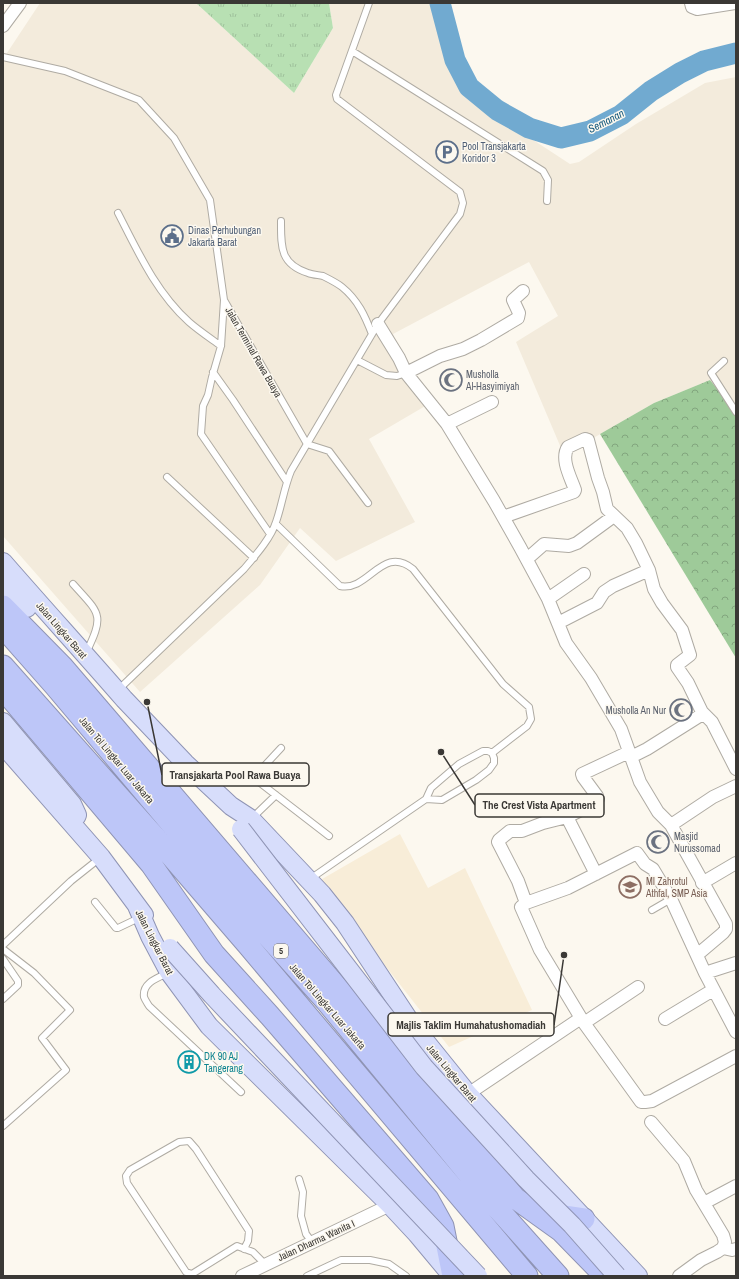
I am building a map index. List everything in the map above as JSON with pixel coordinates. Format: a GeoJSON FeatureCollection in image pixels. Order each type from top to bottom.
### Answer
{"type":"FeatureCollection","features":[{"type":"Feature","properties":{"kind":"highway"},"geometry":{"type":"LineString","coordinates":[[3,606],[62,666],[106,716],[515,1198],[561,1231],[605,1276]]}},
{"type":"Feature","properties":{"kind":"highway","name":"Jalan Tol Lingkar Luar Jakarta"},"geometry":{"type":"LineString","coordinates":[[3,627],[55,686],[239,904],[326,1001],[490,1200],[558,1276]]}},
{"type":"Feature","properties":{"kind":"highway","name":"5"},"geometry":{"type":"LineString","coordinates":[[3,666],[242,938],[527,1276]]}},
{"type":"Feature","properties":{"kind":"highway"},"geometry":{"type":"LineString","coordinates":[[3,689],[151,864],[214,954],[270,1016],[428,1199],[443,1226],[446,1237],[450,1275]]}},
{"type":"Feature","properties":{"kind":"highway"},"geometry":{"type":"LineString","coordinates":[[534,1212],[584,1218]]}},
{"type":"Feature","properties":{"kind":"main road","name":"Jalan Lingkar Barat"},"geometry":{"type":"LineString","coordinates":[[3,562],[85,656],[185,763],[231,806],[246,824],[424,1067],[526,1179],[572,1225],[617,1276]]}},
{"type":"Feature","properties":{"kind":"main road","name":"Jalan Lingkar Barat"},"geometry":{"type":"LineString","coordinates":[[3,582],[94,678],[113,693],[120,693]]}},
{"type":"Feature","properties":{"kind":"main road","name":"Jalan Lingkar Barat"},"geometry":{"type":"LineString","coordinates":[[3,722],[72,804],[77,815],[76,822]]}},
{"type":"Feature","properties":{"kind":"main road","name":"Jalan Lingkar Barat"},"geometry":{"type":"LineString","coordinates":[[3,745],[76,822],[95,862],[170,948],[478,1276]]}},
{"type":"Feature","properties":{"kind":"main road","name":"Jalan Lingkar Barat"},"geometry":{"type":"LineString","coordinates":[[246,824],[309,880],[337,911],[413,1026],[468,1094],[638,1276]]}},
{"type":"Feature","properties":{"kind":"main road","name":"Jalan Lingkar Barat"},"geometry":{"type":"LineString","coordinates":[[139,911],[169,972],[209,1026],[390,1205],[417,1234],[450,1275]]}},
{"type":"Feature","properties":{"kind":"street"},"geometry":{"type":"LineString","coordinates":[[3,26],[20,3]]}},
{"type":"Feature","properties":{"kind":"street"},"geometry":{"type":"LineString","coordinates":[[691,3],[692,7],[697,9],[735,3]]}},
{"type":"Feature","properties":{"kind":"street"},"geometry":{"type":"LineString","coordinates":[[406,373],[440,356],[463,349],[518,318],[519,313],[513,300],[523,291]]}},
{"type":"Feature","properties":{"kind":"street"},"geometry":{"type":"LineString","coordinates":[[375,329],[399,358],[406,373],[447,424],[503,517],[548,599],[566,643],[591,678],[621,729],[644,788],[658,812],[671,824],[702,883],[726,924],[726,929],[697,955]]}},
{"type":"Feature","properties":{"kind":"street"},"geometry":{"type":"LineString","coordinates":[[447,424],[492,402]]}},
{"type":"Feature","properties":{"kind":"street"},"geometry":{"type":"LineString","coordinates":[[503,517],[575,492],[566,465],[566,450],[568,447],[587,439],[607,509],[627,528],[649,570],[657,594],[682,630],[690,655],[676,667],[688,683],[702,712],[712,722],[736,769]]}},
{"type":"Feature","properties":{"kind":"street"},"geometry":{"type":"LineString","coordinates":[[527,559],[544,544],[569,546],[577,543],[614,516]]}},
{"type":"Feature","properties":{"kind":"street"},"geometry":{"type":"LineString","coordinates":[[558,623],[596,603],[604,592],[613,586],[649,570]]}},
{"type":"Feature","properties":{"kind":"street"},"geometry":{"type":"LineString","coordinates":[[548,599],[584,574]]}},
{"type":"Feature","properties":{"kind":"street"},"geometry":{"type":"LineString","coordinates":[[526,903],[518,881],[498,842],[499,840],[510,831],[522,831],[543,823],[567,818],[596,803],[598,799],[597,796],[582,774],[630,754],[647,749],[701,716],[702,712]]}},
{"type":"Feature","properties":{"kind":"street"},"geometry":{"type":"LineString","coordinates":[[671,824],[713,796],[736,786]]}},
{"type":"Feature","properties":{"kind":"street"},"geometry":{"type":"LineString","coordinates":[[567,818],[596,874]]}},
{"type":"Feature","properties":{"kind":"street"},"geometry":{"type":"LineString","coordinates":[[736,1032],[713,990],[671,899],[653,869],[645,864],[637,853],[568,888],[526,903],[521,907],[540,950],[582,1021],[641,1102],[652,1101],[736,1056]]}},
{"type":"Feature","properties":{"kind":"street"},"geometry":{"type":"LineString","coordinates":[[702,883],[736,863]]}},
{"type":"Feature","properties":{"kind":"street"},"geometry":{"type":"LineString","coordinates":[[705,973],[736,962]]}},
{"type":"Feature","properties":{"kind":"street"},"geometry":{"type":"LineString","coordinates":[[468,1094],[638,987]]}},
{"type":"Feature","properties":{"kind":"street"},"geometry":{"type":"LineString","coordinates":[[665,1019],[713,990]]}},
{"type":"Feature","properties":{"kind":"street"},"geometry":{"type":"LineString","coordinates":[[651,1122],[684,1161],[696,1190],[723,1235],[725,1242],[723,1248]]}},
{"type":"Feature","properties":{"kind":"street"},"geometry":{"type":"LineString","coordinates":[[704,1203],[736,1186]]}},
{"type":"Feature","properties":{"kind":"street","name":"Jalan Dharma Wanita I"},"geometry":{"type":"LineString","coordinates":[[242,1276],[264,1264],[390,1205]]}},
{"type":"Feature","properties":{"kind":"street"},"geometry":{"type":"LineString","coordinates":[[678,1276],[701,1260],[723,1248],[732,1250],[736,1249]]}},
{"type":"Feature","properties":{"kind":"lane"},"geometry":{"type":"LineString","coordinates":[[120,693],[254,558],[276,524],[286,482],[375,329],[460,214],[463,203],[460,192],[337,99],[336,95],[369,3]]}},
{"type":"Feature","properties":{"kind":"lane"},"geometry":{"type":"LineString","coordinates":[[352,51],[543,171],[548,180],[547,201]]}},
{"type":"Feature","properties":{"kind":"lane","name":"Jalan Terminal Rawa Buaya"},"geometry":{"type":"LineString","coordinates":[[5,58],[65,71],[139,100],[174,138],[210,200],[224,300],[307,444]]}},
{"type":"Feature","properties":{"kind":"lane"},"geometry":{"type":"LineString","coordinates":[[118,213],[145,266],[164,294],[189,322],[221,346]]}},
{"type":"Feature","properties":{"kind":"lane"},"geometry":{"type":"LineString","coordinates":[[282,221],[282,251],[292,266],[308,273],[324,276],[341,286],[350,294],[375,329]]}},
{"type":"Feature","properties":{"kind":"lane"},"geometry":{"type":"LineString","coordinates":[[224,300],[221,346],[213,372],[208,396],[203,406],[201,434],[270,534]]}},
{"type":"Feature","properties":{"kind":"lane"},"geometry":{"type":"LineString","coordinates":[[357,360],[386,375],[397,376],[406,373]]}},
{"type":"Feature","properties":{"kind":"lane"},"geometry":{"type":"LineString","coordinates":[[724,361],[711,373],[736,412]]}},
{"type":"Feature","properties":{"kind":"lane"},"geometry":{"type":"LineString","coordinates":[[213,372],[286,482]]}},
{"type":"Feature","properties":{"kind":"lane"},"geometry":{"type":"LineString","coordinates":[[307,444],[329,450],[368,504]]}},
{"type":"Feature","properties":{"kind":"lane"},"geometry":{"type":"LineString","coordinates":[[167,477],[254,558]]}},
{"type":"Feature","properties":{"kind":"lane"},"geometry":{"type":"LineString","coordinates":[[276,524],[340,586],[351,586],[360,582],[384,564],[391,562],[398,561],[406,563],[413,569],[503,684],[529,707],[531,719],[526,726],[492,753]]}},
{"type":"Feature","properties":{"kind":"lane"},"geometry":{"type":"LineString","coordinates":[[73,584],[94,607],[98,614],[96,630],[85,656]]}},
{"type":"Feature","properties":{"kind":"lane"},"geometry":{"type":"LineString","coordinates":[[281,748],[255,776],[255,779],[329,836]]}},
{"type":"Feature","properties":{"kind":"lane"},"geometry":{"type":"LineString","coordinates":[[309,880],[426,799],[431,788],[459,764],[483,751],[492,753]]}},
{"type":"Feature","properties":{"kind":"lane"},"geometry":{"type":"LineString","coordinates":[[426,799],[442,800],[476,780],[489,770],[494,763],[492,753]]}},
{"type":"Feature","properties":{"kind":"lane"},"geometry":{"type":"LineString","coordinates":[[246,824],[276,794]]}},
{"type":"Feature","properties":{"kind":"lane"},"geometry":{"type":"LineString","coordinates":[[3,945],[95,862]]}},
{"type":"Feature","properties":{"kind":"lane"},"geometry":{"type":"LineString","coordinates":[[652,910],[671,899]]}},
{"type":"Feature","properties":{"kind":"lane"},"geometry":{"type":"LineString","coordinates":[[95,902],[116,928],[139,911]]}},
{"type":"Feature","properties":{"kind":"lane"},"geometry":{"type":"LineString","coordinates":[[3,949],[34,973],[70,1010],[42,1038],[66,1070],[3,1126]]}},
{"type":"Feature","properties":{"kind":"lane"},"geometry":{"type":"LineString","coordinates":[[3,959],[18,981],[18,985],[3,1000]]}},
{"type":"Feature","properties":{"kind":"lane"},"geometry":{"type":"LineString","coordinates":[[169,972],[152,980],[146,986],[144,997],[149,1006],[241,1092]]}},
{"type":"Feature","properties":{"kind":"lane"},"geometry":{"type":"LineString","coordinates":[[244,1249],[248,1241],[249,1231],[196,1149],[189,1141],[179,1142],[130,1170],[126,1176],[127,1183],[186,1272],[192,1274],[237,1246],[244,1249],[253,1252],[264,1264]]}},
{"type":"Feature","properties":{"kind":"lane"},"geometry":{"type":"LineString","coordinates":[[299,1179],[303,1192],[301,1216],[306,1234],[312,1242]]}},
{"type":"Feature","properties":{"kind":"lane"},"geometry":{"type":"LineString","coordinates":[[307,1276],[341,1260],[370,1260],[389,1264],[406,1276]]}},
{"type":"Feature","properties":{"kind":"shaded area"},"geometry":{"type":"Polygon","coordinates":[[[40,3],[196,3],[294,93],[333,28],[329,3],[433,3],[446,63],[469,98],[570,164],[579,162],[636,124],[705,83],[736,77],[736,412],[710,380],[654,403],[564,455],[516,342],[558,316],[529,262],[393,334],[427,405],[369,439],[415,522],[336,561],[300,528],[260,585],[140,692],[3,536],[3,59],[40,3]]]}},
{"type":"Feature","properties":{"kind":"shaded area"},"geometry":{"type":"Polygon","coordinates":[[[400,834],[428,888],[465,868],[532,1010],[449,1047],[332,898],[317,882],[400,834]]]}},
{"type":"Feature","properties":{"kind":"green space"},"geometry":{"type":"Polygon","coordinates":[[[196,3],[329,3],[333,28],[294,93],[196,3]]]}},
{"type":"Feature","properties":{"kind":"green space"},"geometry":{"type":"Polygon","coordinates":[[[710,380],[736,412],[736,658],[600,434],[654,403],[710,380]]]}},
{"type":"Feature","properties":{"kind":"waterway","name":"Semanan"},"geometry":{"type":"LineString","coordinates":[[440,3],[455,60],[469,87],[497,110],[529,128],[561,138],[590,131],[621,115],[651,91],[680,73],[704,61],[736,53]]}},
{"type":"Feature","properties":{"kind":"place","name":"Pool Transjakarta Koridor 3"},"geometry":{"type":"Point","coordinates":[447,152]}},
{"type":"Feature","properties":{"kind":"place","name":"Dinas Perhubungan Jakarta Barat"},"geometry":{"type":"Point","coordinates":[172,236]}},
{"type":"Feature","properties":{"kind":"place","name":"Musholla Al-Hasyimiyah"},"geometry":{"type":"Point","coordinates":[451,380]}},
{"type":"Feature","properties":{"kind":"place","name":"Transjakarta Pool Rawa Buaya"},"geometry":{"type":"Point","coordinates":[147,702]}},
{"type":"Feature","properties":{"kind":"place","name":"Musholla An Nur"},"geometry":{"type":"Point","coordinates":[681,710]}},
{"type":"Feature","properties":{"kind":"place","name":"The Crest Vista Apartment"},"geometry":{"type":"Point","coordinates":[441,752]}},
{"type":"Feature","properties":{"kind":"place","name":"Masjid Nurussomad"},"geometry":{"type":"Point","coordinates":[658,842]}},
{"type":"Feature","properties":{"kind":"place","name":"MI Zahrotul Athfal, SMP Asia"},"geometry":{"type":"Point","coordinates":[630,887]}},
{"type":"Feature","properties":{"kind":"place","name":"Majlis Taklim Humahatushomadiah"},"geometry":{"type":"Point","coordinates":[564,955]}},
{"type":"Feature","properties":{"kind":"place","name":"DK 90 AJ Tangerang"},"geometry":{"type":"Point","coordinates":[189,1062]}}]}
